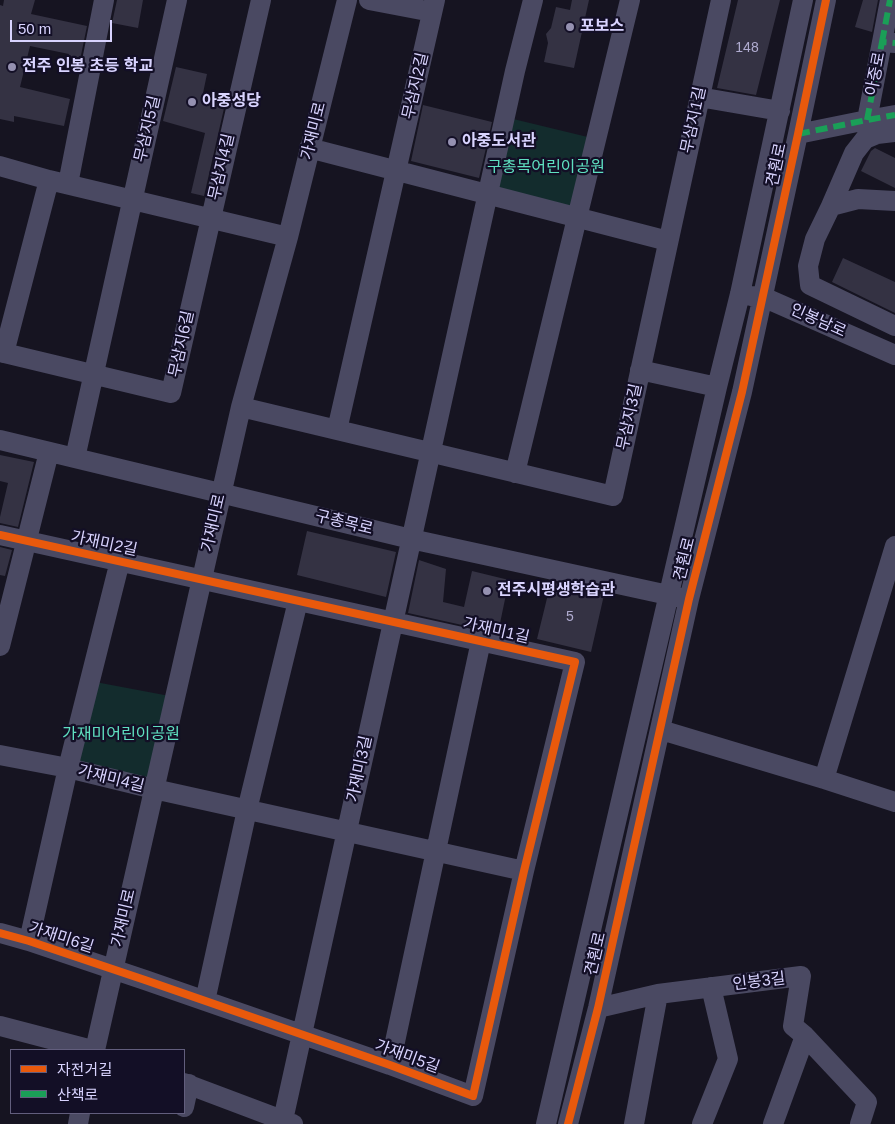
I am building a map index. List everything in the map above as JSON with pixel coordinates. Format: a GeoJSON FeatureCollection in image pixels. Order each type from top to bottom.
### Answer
{"type":"FeatureCollection","features":[{"type":"Feature","properties":{"kind":"street"},"geometry":{"type":"LineString","coordinates":[[58,182],[99,27],[104,0]]}},
{"type":"Feature","properties":{"kind":"street","name":"무삼지5길"},"geometry":{"type":"LineString","coordinates":[[94,374],[177,0]]}},
{"type":"Feature","properties":{"kind":"street","name":"무삼지4길"},"geometry":{"type":"LineString","coordinates":[[210,217],[261,0]]}},
{"type":"Feature","properties":{"kind":"street","name":"가재미로"},"geometry":{"type":"LineString","coordinates":[[93,1049],[113,970],[241,407],[288,236],[347,0]]}},
{"type":"Feature","properties":{"kind":"street"},"geometry":{"type":"LineString","coordinates":[[369,0],[434,6]]}},
{"type":"Feature","properties":{"kind":"street"},"geometry":{"type":"LineString","coordinates":[[393,622],[515,70],[533,0]]}},
{"type":"Feature","properties":{"kind":"street"},"geometry":{"type":"LineString","coordinates":[[515,473],[630,0]]}},
{"type":"Feature","properties":{"kind":"street","name":"무삼지1길"},"geometry":{"type":"LineString","coordinates":[[668,241],[721,0]]}},
{"type":"Feature","properties":{"kind":"street","name":"견훤로"},"geometry":{"type":"LineString","coordinates":[[546,1124],[740,294],[803,0]]}},
{"type":"Feature","properties":{"kind":"street","name":"견훤로"},"geometry":{"type":"LineString","coordinates":[[568,1124],[598,1008],[689,599],[742,392],[826,0]]}},
{"type":"Feature","properties":{"kind":"street","name":"아중로"},"geometry":{"type":"LineString","coordinates":[[867,120],[888,42],[890,0]]}},
{"type":"Feature","properties":{"kind":"street","name":"무삼지2길"},"geometry":{"type":"LineString","coordinates":[[337,430],[434,6]]}},
{"type":"Feature","properties":{"kind":"street"},"geometry":{"type":"LineString","coordinates":[[700,97],[780,111]]}},
{"type":"Feature","properties":{"kind":"street"},"geometry":{"type":"LineString","coordinates":[[798,134],[895,115]]}},
{"type":"Feature","properties":{"kind":"street"},"geometry":{"type":"LineString","coordinates":[[895,132],[877,134],[866,140],[854,153],[815,239],[808,266],[810,285],[895,326]]}},
{"type":"Feature","properties":{"kind":"street"},"geometry":{"type":"LineString","coordinates":[[309,148],[668,241]]}},
{"type":"Feature","properties":{"kind":"street"},"geometry":{"type":"LineString","coordinates":[[0,166],[58,182],[288,236]]}},
{"type":"Feature","properties":{"kind":"street","name":"무삼지6길"},"geometry":{"type":"LineString","coordinates":[[58,182],[30,253],[2,352],[171,393],[210,217]]}},
{"type":"Feature","properties":{"kind":"street"},"geometry":{"type":"LineString","coordinates":[[831,206],[858,200],[895,201]]}},
{"type":"Feature","properties":{"kind":"street","name":"무삼지3길"},"geometry":{"type":"LineString","coordinates":[[241,407],[613,496],[668,241]]}},
{"type":"Feature","properties":{"kind":"street","name":"인봉남로"},"geometry":{"type":"LineString","coordinates":[[740,294],[763,297],[895,355]]}},
{"type":"Feature","properties":{"kind":"street"},"geometry":{"type":"LineString","coordinates":[[640,370],[717,386]]}},
{"type":"Feature","properties":{"kind":"street"},"geometry":{"type":"LineString","coordinates":[[75,458],[94,374]]}},
{"type":"Feature","properties":{"kind":"street","name":"구총목로"},"geometry":{"type":"LineString","coordinates":[[0,440],[411,539],[669,597],[689,599]]}},
{"type":"Feature","properties":{"kind":"street"},"geometry":{"type":"LineString","coordinates":[[0,646],[48,452]]}},
{"type":"Feature","properties":{"kind":"street","name":"가재미2길"},"geometry":{"type":"LineString","coordinates":[[0,535],[202,580]]}},
{"type":"Feature","properties":{"kind":"street"},"geometry":{"type":"LineString","coordinates":[[824,779],[895,546]]}},
{"type":"Feature","properties":{"kind":"street","name":"가재미2길"},"geometry":{"type":"LineString","coordinates":[[96,656],[120,561]]}},
{"type":"Feature","properties":{"kind":"street","name":"가재미1길"},"geometry":{"type":"LineString","coordinates":[[202,580],[575,662],[524,871]]}},
{"type":"Feature","properties":{"kind":"street"},"geometry":{"type":"LineString","coordinates":[[205,1001],[247,810],[298,601]]}},
{"type":"Feature","properties":{"kind":"street","name":"가재미3길"},"geometry":{"type":"LineString","coordinates":[[302,1034],[393,622]]}},
{"type":"Feature","properties":{"kind":"street","name":"가재미1길"},"geometry":{"type":"LineString","coordinates":[[435,851],[481,641]]}},
{"type":"Feature","properties":{"kind":"street","name":"가재미4길"},"geometry":{"type":"LineString","coordinates":[[52,842],[96,656]]}},
{"type":"Feature","properties":{"kind":"street"},"geometry":{"type":"LineString","coordinates":[[661,730],[895,802]]}},
{"type":"Feature","properties":{"kind":"street","name":"가재미4길"},"geometry":{"type":"LineString","coordinates":[[0,755],[68,768],[154,789]]}},
{"type":"Feature","properties":{"kind":"street"},"geometry":{"type":"LineString","coordinates":[[154,789],[524,871]]}},
{"type":"Feature","properties":{"kind":"street","name":"가재미6길"},"geometry":{"type":"LineString","coordinates":[[29,941],[52,842]]}},
{"type":"Feature","properties":{"kind":"street","name":"가재미5길"},"geometry":{"type":"LineString","coordinates":[[390,1065],[435,851]]}},
{"type":"Feature","properties":{"kind":"street","name":"가재미5길"},"geometry":{"type":"LineString","coordinates":[[113,970],[302,1034],[473,1096],[524,871]]}},
{"type":"Feature","properties":{"kind":"street","name":"가재미6길"},"geometry":{"type":"LineString","coordinates":[[0,933],[113,970]]}},
{"type":"Feature","properties":{"kind":"street","name":"인봉3길"},"geometry":{"type":"LineString","coordinates":[[598,1008],[658,994],[801,976],[793,1026],[867,1102],[860,1124]]}},
{"type":"Feature","properties":{"kind":"street","name":"인봉3길"},"geometry":{"type":"LineString","coordinates":[[702,1124],[728,1059],[711,987]]}},
{"type":"Feature","properties":{"kind":"street"},"geometry":{"type":"LineString","coordinates":[[634,1124],[658,994]]}},
{"type":"Feature","properties":{"kind":"street"},"geometry":{"type":"LineString","coordinates":[[0,1026],[89,1049]]}},
{"type":"Feature","properties":{"kind":"street"},"geometry":{"type":"LineString","coordinates":[[186,1084],[288,1122],[302,1034]]}},
{"type":"Feature","properties":{"kind":"street"},"geometry":{"type":"LineString","coordinates":[[773,1124],[804,1036]]}},
{"type":"Feature","properties":{"kind":"green space","name":"구총목어린이공원"},"geometry":{"type":"Polygon","coordinates":[[[505,117],[596,139],[577,217],[488,195],[505,117]]]}},
{"type":"Feature","properties":{"kind":"green space","name":"가재미어린이공원"},"geometry":{"type":"Polygon","coordinates":[[[90,681],[175,697],[154,789],[68,768],[90,681]]]}},
{"type":"Feature","properties":{"kind":"building","name":"전주 인봉 초등 학교"},"geometry":{"type":"Polygon","coordinates":[[[4,0],[35,0],[31,14],[87,26],[80,60],[68,57],[69,54],[30,46],[20,87],[70,99],[64,126],[14,116],[14,122],[0,119],[0,5],[3,6],[4,0]]]}},
{"type":"Feature","properties":{"kind":"building"},"geometry":{"type":"Polygon","coordinates":[[[117,0],[143,0],[138,28],[112,23],[117,0]]]}},
{"type":"Feature","properties":{"kind":"building"},"geometry":{"type":"Polygon","coordinates":[[[572,0],[589,0],[574,68],[544,62],[548,43],[546,34],[551,28],[556,7],[570,10],[572,0]]]}},
{"type":"Feature","properties":{"kind":"building"},"geometry":{"type":"Polygon","coordinates":[[[738,0],[780,0],[756,95],[717,88],[738,0]]]}},
{"type":"Feature","properties":{"kind":"building"},"geometry":{"type":"Polygon","coordinates":[[[863,0],[878,0],[872,32],[855,27],[863,0]]]}},
{"type":"Feature","properties":{"kind":"building","name":"아중성당"},"geometry":{"type":"Polygon","coordinates":[[[176,67],[207,74],[202,98],[225,104],[204,196],[191,193],[205,133],[163,121],[176,67]]]}},
{"type":"Feature","properties":{"kind":"building","name":"아중도서관"},"geometry":{"type":"Polygon","coordinates":[[[423,105],[492,122],[479,178],[411,161],[423,105]]]}},
{"type":"Feature","properties":{"kind":"building"},"geometry":{"type":"Polygon","coordinates":[[[875,148],[895,158],[895,188],[861,171],[871,151],[875,148]]]}},
{"type":"Feature","properties":{"kind":"building"},"geometry":{"type":"Polygon","coordinates":[[[843,258],[895,282],[895,313],[832,282],[843,258]]]}},
{"type":"Feature","properties":{"kind":"building"},"geometry":{"type":"Polygon","coordinates":[[[0,455],[34,462],[18,527],[0,523],[8,483],[0,481],[0,455]]]}},
{"type":"Feature","properties":{"kind":"building"},"geometry":{"type":"Polygon","coordinates":[[[307,531],[396,552],[386,597],[297,575],[307,531]]]}},
{"type":"Feature","properties":{"kind":"building"},"geometry":{"type":"Polygon","coordinates":[[[0,547],[12,550],[5,576],[0,575],[0,547]]]}},
{"type":"Feature","properties":{"kind":"building","name":"전주시평생학습관"},"geometry":{"type":"Polygon","coordinates":[[[419,560],[446,569],[443,602],[464,607],[472,571],[509,580],[498,633],[408,613],[419,560]]]}},
{"type":"Feature","properties":{"kind":"building"},"geometry":{"type":"Polygon","coordinates":[[[551,582],[604,595],[591,652],[537,639],[551,582]]]}},
{"type":"Feature","properties":{"kind":"marked path"},"geometry":{"type":"LineString","coordinates":[[882,42],[890,0]]}},
{"type":"Feature","properties":{"kind":"marked path"},"geometry":{"type":"LineString","coordinates":[[867,120],[882,42],[895,43]]}},
{"type":"Feature","properties":{"kind":"marked path"},"geometry":{"type":"LineString","coordinates":[[798,134],[895,115]]}},
{"type":"Feature","properties":{"kind":"cycle path"},"geometry":{"type":"LineString","coordinates":[[568,1124],[598,1008],[689,599],[742,392],[826,0]]}},
{"type":"Feature","properties":{"kind":"cycle path"},"geometry":{"type":"LineString","coordinates":[[0,535],[575,662],[524,871],[473,1096],[390,1065],[145,980],[0,933]]}},
{"type":"Feature","properties":{"kind":"place","name":"포보스"},"geometry":{"type":"Point","coordinates":[570,27]}},
{"type":"Feature","properties":{"kind":"place","name":"전주 인봉 초등 학교"},"geometry":{"type":"Point","coordinates":[12,67]}},
{"type":"Feature","properties":{"kind":"place","name":"아중성당"},"geometry":{"type":"Point","coordinates":[192,102]}},
{"type":"Feature","properties":{"kind":"place","name":"아중도서관"},"geometry":{"type":"Point","coordinates":[452,142]}},
{"type":"Feature","properties":{"kind":"place","name":"전주시평생학습관"},"geometry":{"type":"Point","coordinates":[487,591]}}]}
